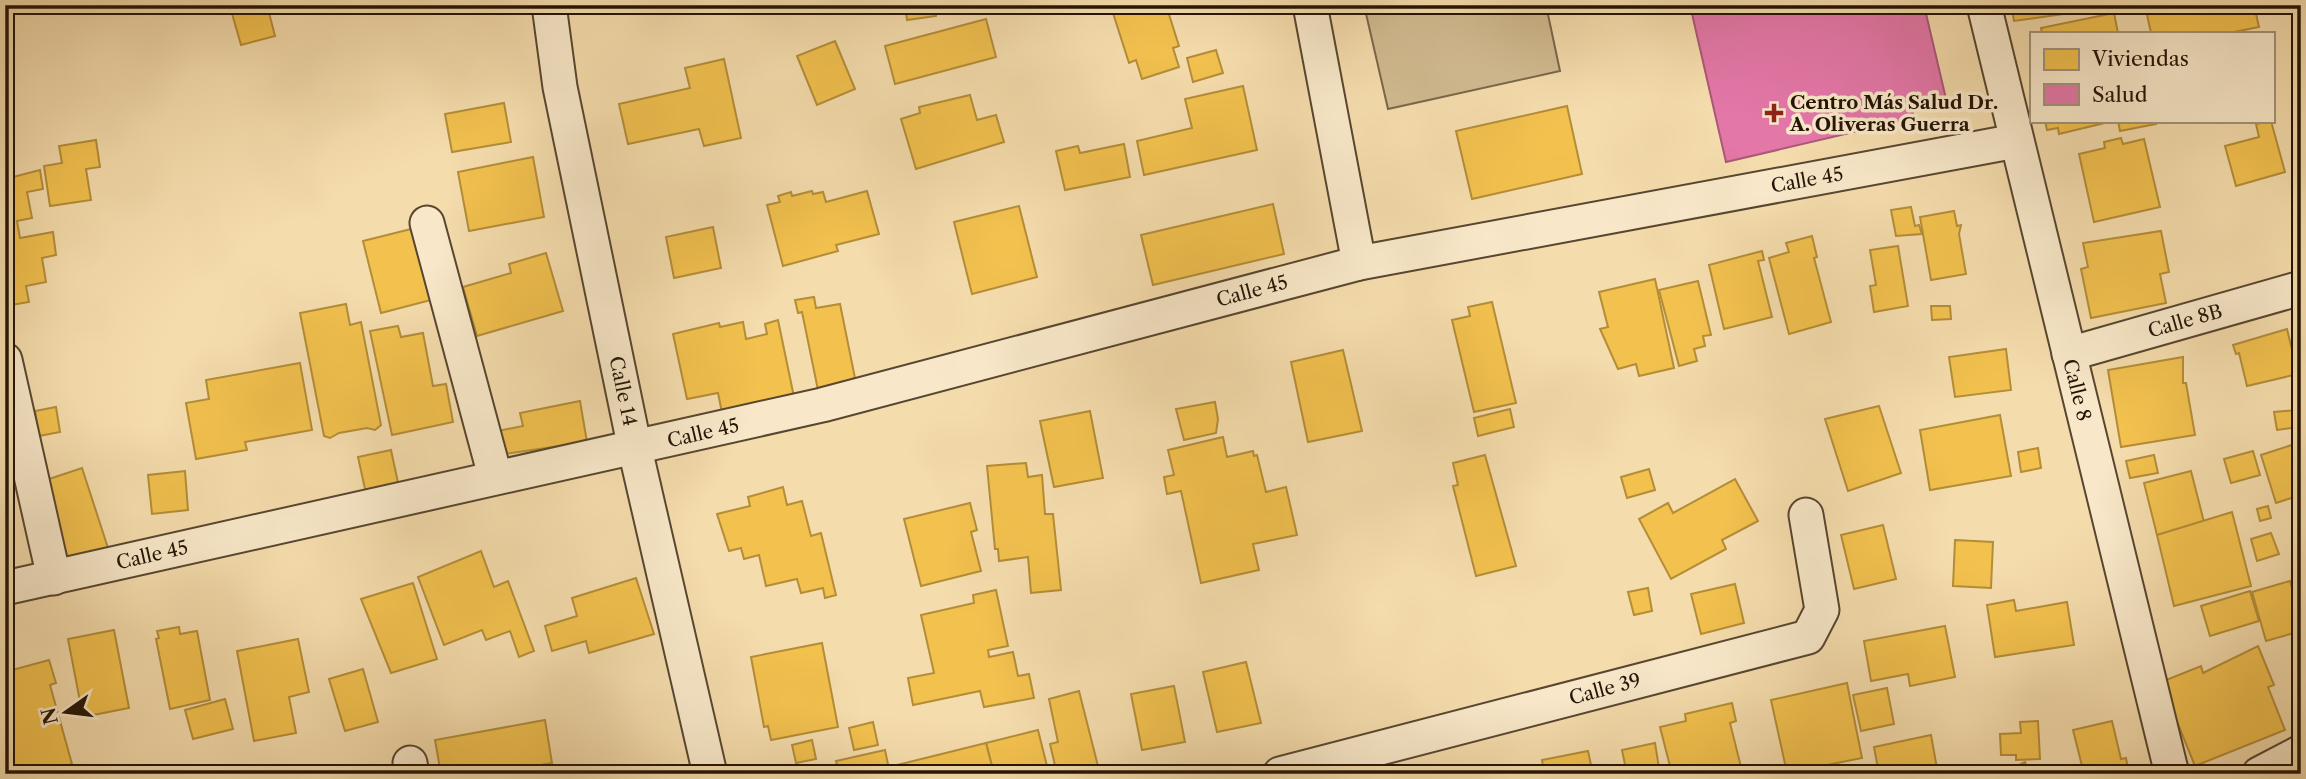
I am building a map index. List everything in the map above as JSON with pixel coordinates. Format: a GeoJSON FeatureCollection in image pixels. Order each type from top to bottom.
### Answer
{"type":"FeatureCollection","features":[{"type":"Feature","properties":{"kind":"street","name":"Calle 14"},"geometry":{"type":"LineString","coordinates":[[549,5],[560,87],[635,449],[710,774]]}},
{"type":"Feature","properties":{"kind":"street"},"geometry":{"type":"LineString","coordinates":[[1310,5],[1359,263]]}},
{"type":"Feature","properties":{"kind":"street","name":"Calle 8"},"geometry":{"type":"LineString","coordinates":[[1984,5],[2172,774]]}},
{"type":"Feature","properties":{"kind":"street","name":"Calle 45"},"geometry":{"type":"LineString","coordinates":[[5,588],[822,405],[1359,263],[2016,141]]}},
{"type":"Feature","properties":{"kind":"street"},"geometry":{"type":"LineString","coordinates":[[428,223],[495,477]]}},
{"type":"Feature","properties":{"kind":"street","name":"Calle 8B"},"geometry":{"type":"LineString","coordinates":[[2068,354],[2301,289]]}},
{"type":"Feature","properties":{"kind":"street"},"geometry":{"type":"LineString","coordinates":[[5,360],[54,578]]}},
{"type":"Feature","properties":{"kind":"street","name":"Calle 39"},"geometry":{"type":"LineString","coordinates":[[1280,774],[1808,636],[1822,610],[1806,515]]}},
{"type":"Feature","properties":{"kind":"street"},"geometry":{"type":"LineString","coordinates":[[2259,774],[2301,752]]}},
{"type":"Feature","properties":{"kind":"shaded area"},"geometry":{"type":"Polygon","coordinates":[[[1364,5],[1546,5],[1560,71],[1388,109],[1364,5]]]}},
{"type":"Feature","properties":{"kind":"building: Viviendas"},"geometry":{"type":"Polygon","coordinates":[[[248,5],[267,5],[275,36],[241,45],[231,10],[248,5]]]}},
{"type":"Feature","properties":{"kind":"building: Viviendas"},"geometry":{"type":"Polygon","coordinates":[[[905,5],[935,5],[936,16],[907,20],[905,5]]]}},
{"type":"Feature","properties":{"kind":"building: Viviendas"},"geometry":{"type":"Polygon","coordinates":[[[1118,5],[1166,5],[1179,46],[1173,48],[1179,67],[1142,79],[1136,60],[1129,63],[1113,13],[1120,10],[1118,5]]]}},
{"type":"Feature","properties":{"kind":"building: Viviendas"},"geometry":{"type":"Polygon","coordinates":[[[2011,5],[2084,5],[2085,11],[2014,21],[2011,5]]]}},
{"type":"Feature","properties":{"kind":"building: Viviendas"},"geometry":{"type":"Polygon","coordinates":[[[2168,5],[2254,5],[2259,27],[2234,32],[2151,32],[2146,10],[2168,5]]]}},
{"type":"Feature","properties":{"kind":"building: Viviendas"},"geometry":{"type":"Polygon","coordinates":[[[2114,13],[2118,32],[2042,32],[2041,28],[2114,13]]]}},
{"type":"Feature","properties":{"kind":"building: Viviendas"},"geometry":{"type":"Polygon","coordinates":[[[986,19],[996,57],[895,84],[885,46],[986,19]]]}},
{"type":"Feature","properties":{"kind":"building: Viviendas"},"geometry":{"type":"Polygon","coordinates":[[[835,41],[855,89],[817,105],[797,56],[835,41]]]}},
{"type":"Feature","properties":{"kind":"building: Viviendas"},"geometry":{"type":"Polygon","coordinates":[[[1216,50],[1223,73],[1193,82],[1187,58],[1216,50]]]}},
{"type":"Feature","properties":{"kind":"building: Viviendas"},"geometry":{"type":"Polygon","coordinates":[[[724,59],[741,138],[704,146],[699,129],[628,144],[619,104],[690,88],[685,68],[724,59]]]}},
{"type":"Feature","properties":{"kind":"building: Viviendas"},"geometry":{"type":"Polygon","coordinates":[[[1243,86],[1257,150],[1144,175],[1137,141],[1192,128],[1185,99],[1243,86]]]}},
{"type":"Feature","properties":{"kind":"building: Viviendas"},"geometry":{"type":"Polygon","coordinates":[[[970,95],[977,120],[996,115],[1004,142],[916,169],[901,119],[920,113],[919,107],[970,95]]]}},
{"type":"Feature","properties":{"kind":"building: Viviendas"},"geometry":{"type":"Polygon","coordinates":[[[504,103],[511,142],[452,152],[445,114],[504,103]]]}},
{"type":"Feature","properties":{"kind":"building: Viviendas"},"geometry":{"type":"Polygon","coordinates":[[[1567,106],[1582,174],[1472,199],[1456,131],[1567,106]]]}},
{"type":"Feature","properties":{"kind":"building: Viviendas"},"geometry":{"type":"Polygon","coordinates":[[[2045,122],[2109,122],[2059,134],[2058,128],[2047,130],[2045,122]]]}},
{"type":"Feature","properties":{"kind":"building: Viviendas"},"geometry":{"type":"Polygon","coordinates":[[[2118,122],[2156,124],[2120,131],[2118,122]]]}},
{"type":"Feature","properties":{"kind":"building: Viviendas"},"geometry":{"type":"Polygon","coordinates":[[[2271,122],[2285,172],[2236,186],[2225,146],[2259,137],[2256,124],[2271,122]]]}},
{"type":"Feature","properties":{"kind":"building: Viviendas"},"geometry":{"type":"Polygon","coordinates":[[[2121,138],[2123,144],[2144,139],[2160,207],[2094,222],[2079,154],[2105,148],[2104,142],[2121,138]]]}},
{"type":"Feature","properties":{"kind":"building: Viviendas"},"geometry":{"type":"Polygon","coordinates":[[[96,140],[100,167],[86,169],[91,200],[50,206],[44,166],[62,163],[59,146],[96,140]]]}},
{"type":"Feature","properties":{"kind":"building: Viviendas"},"geometry":{"type":"Polygon","coordinates":[[[1124,144],[1130,177],[1065,190],[1056,151],[1078,146],[1080,153],[1124,144]]]}},
{"type":"Feature","properties":{"kind":"building: Viviendas"},"geometry":{"type":"Polygon","coordinates":[[[533,157],[544,217],[469,231],[458,172],[533,157]]]}},
{"type":"Feature","properties":{"kind":"building: Viviendas"},"geometry":{"type":"Polygon","coordinates":[[[40,170],[43,189],[27,192],[32,218],[17,221],[20,238],[53,232],[56,255],[42,258],[46,282],[26,286],[29,302],[5,306],[5,179],[40,170]]]}},
{"type":"Feature","properties":{"kind":"building: Viviendas"},"geometry":{"type":"Polygon","coordinates":[[[812,191],[813,194],[823,192],[826,202],[867,191],[879,234],[836,245],[838,251],[783,266],[767,205],[780,202],[778,196],[812,191]]]}},
{"type":"Feature","properties":{"kind":"building: Viviendas"},"geometry":{"type":"Polygon","coordinates":[[[1273,204],[1284,254],[1153,285],[1141,235],[1273,204]]]}},
{"type":"Feature","properties":{"kind":"building: Viviendas"},"geometry":{"type":"Polygon","coordinates":[[[1019,206],[1037,277],[972,294],[954,222],[1019,206]]]}},
{"type":"Feature","properties":{"kind":"building: Viviendas"},"geometry":{"type":"Polygon","coordinates":[[[1911,207],[1915,226],[1919,225],[1922,234],[1896,236],[1891,210],[1911,207]]]}},
{"type":"Feature","properties":{"kind":"building: Viviendas"},"geometry":{"type":"Polygon","coordinates":[[[1954,211],[1957,226],[1961,225],[1959,234],[1966,274],[1931,280],[1920,217],[1954,211]]]}},
{"type":"Feature","properties":{"kind":"building: Viviendas"},"geometry":{"type":"Polygon","coordinates":[[[713,227],[721,268],[674,278],[666,237],[713,227]]]}},
{"type":"Feature","properties":{"kind":"building: Viviendas"},"geometry":{"type":"Polygon","coordinates":[[[411,229],[420,263],[427,261],[431,300],[381,313],[363,241],[411,229]]]}},
{"type":"Feature","properties":{"kind":"building: Viviendas"},"geometry":{"type":"Polygon","coordinates":[[[2161,231],[2169,272],[2160,274],[2166,303],[2091,318],[2081,269],[2088,267],[2083,243],[2161,231]]]}},
{"type":"Feature","properties":{"kind":"building: Viviendas"},"geometry":{"type":"Polygon","coordinates":[[[1812,236],[1817,257],[1814,258],[1831,322],[1789,334],[1769,258],[1789,252],[1786,243],[1812,236]]]}},
{"type":"Feature","properties":{"kind":"building: Viviendas"},"geometry":{"type":"Polygon","coordinates":[[[1898,246],[1908,306],[1874,312],[1870,286],[1876,285],[1870,250],[1898,246]]]}},
{"type":"Feature","properties":{"kind":"building: Viviendas"},"geometry":{"type":"Polygon","coordinates":[[[1762,251],[1764,260],[1758,261],[1772,317],[1724,329],[1709,265],[1762,251]]]}},
{"type":"Feature","properties":{"kind":"building: Viviendas"},"geometry":{"type":"Polygon","coordinates":[[[546,253],[563,311],[477,336],[463,287],[511,273],[509,264],[546,253]]]}},
{"type":"Feature","properties":{"kind":"building: Viviendas"},"geometry":{"type":"Polygon","coordinates":[[[1655,279],[1674,368],[1639,376],[1636,364],[1618,369],[1600,329],[1608,327],[1599,292],[1655,279]]]}},
{"type":"Feature","properties":{"kind":"building: Viviendas"},"geometry":{"type":"Polygon","coordinates":[[[1698,281],[1711,335],[1703,336],[1705,346],[1694,349],[1697,361],[1679,366],[1659,290],[1698,281]]]}},
{"type":"Feature","properties":{"kind":"building: Viviendas"},"geometry":{"type":"Polygon","coordinates":[[[814,297],[816,308],[840,304],[856,383],[818,390],[802,312],[798,313],[795,300],[814,297]]]}},
{"type":"Feature","properties":{"kind":"building: Viviendas"},"geometry":{"type":"Polygon","coordinates":[[[1492,302],[1516,403],[1474,412],[1452,320],[1470,316],[1468,307],[1492,302]]]}},
{"type":"Feature","properties":{"kind":"building: Viviendas"},"geometry":{"type":"Polygon","coordinates":[[[346,304],[350,325],[361,322],[381,425],[375,430],[367,428],[339,433],[330,438],[324,436],[300,313],[346,304]]]}},
{"type":"Feature","properties":{"kind":"building: Viviendas"},"geometry":{"type":"Polygon","coordinates":[[[1931,306],[1950,306],[1951,319],[1932,320],[1931,306]]]}},
{"type":"Feature","properties":{"kind":"building: Viviendas"},"geometry":{"type":"Polygon","coordinates":[[[778,320],[794,397],[722,413],[718,393],[687,399],[673,334],[719,323],[720,327],[743,322],[746,339],[767,334],[765,324],[778,320]]]}},
{"type":"Feature","properties":{"kind":"building: Viviendas"},"geometry":{"type":"Polygon","coordinates":[[[398,326],[401,337],[423,333],[433,386],[446,384],[453,422],[392,435],[370,331],[398,326]]]}},
{"type":"Feature","properties":{"kind":"building: Viviendas"},"geometry":{"type":"Polygon","coordinates":[[[2287,329],[2298,374],[2247,386],[2239,353],[2236,354],[2233,345],[2287,329]]]}},
{"type":"Feature","properties":{"kind":"building: Viviendas"},"geometry":{"type":"Polygon","coordinates":[[[2006,349],[2011,390],[1955,397],[1949,357],[2006,349]]]}},
{"type":"Feature","properties":{"kind":"building: Viviendas"},"geometry":{"type":"Polygon","coordinates":[[[1343,350],[1362,431],[1308,442],[1291,362],[1343,350]]]}},
{"type":"Feature","properties":{"kind":"building: Viviendas"},"geometry":{"type":"Polygon","coordinates":[[[2183,357],[2183,383],[2186,383],[2195,435],[2121,447],[2108,370],[2183,357]]]}},
{"type":"Feature","properties":{"kind":"building: Viviendas"},"geometry":{"type":"Polygon","coordinates":[[[300,363],[312,430],[245,442],[247,450],[196,459],[186,403],[209,399],[206,380],[300,363]]]}},
{"type":"Feature","properties":{"kind":"building: Viviendas"},"geometry":{"type":"Polygon","coordinates":[[[580,401],[587,442],[498,455],[493,432],[523,426],[520,413],[580,401]]]}},
{"type":"Feature","properties":{"kind":"building: Viviendas"},"geometry":{"type":"Polygon","coordinates":[[[1215,402],[1218,419],[1216,433],[1184,440],[1176,409],[1215,402]]]}},
{"type":"Feature","properties":{"kind":"building: Viviendas"},"geometry":{"type":"Polygon","coordinates":[[[1879,406],[1901,473],[1848,491],[1825,419],[1879,406]]]}},
{"type":"Feature","properties":{"kind":"building: Viviendas"},"geometry":{"type":"Polygon","coordinates":[[[56,407],[60,432],[39,436],[35,411],[56,407]]]}},
{"type":"Feature","properties":{"kind":"building: Viviendas"},"geometry":{"type":"Polygon","coordinates":[[[1510,409],[1514,427],[1478,436],[1474,418],[1510,409]]]}},
{"type":"Feature","properties":{"kind":"building: Viviendas"},"geometry":{"type":"Polygon","coordinates":[[[2297,410],[2299,427],[2277,430],[2274,412],[2297,410]]]}},
{"type":"Feature","properties":{"kind":"building: Viviendas"},"geometry":{"type":"Polygon","coordinates":[[[1090,411],[1103,478],[1054,487],[1040,421],[1090,411]]]}},
{"type":"Feature","properties":{"kind":"building: Viviendas"},"geometry":{"type":"Polygon","coordinates":[[[2000,415],[2011,476],[1930,490],[1920,430],[2000,415]]]}},
{"type":"Feature","properties":{"kind":"building: Viviendas"},"geometry":{"type":"Polygon","coordinates":[[[1223,437],[1227,457],[1253,451],[1254,456],[1257,455],[1266,492],[1286,487],[1297,535],[1253,544],[1259,570],[1201,583],[1181,491],[1167,494],[1164,477],[1174,475],[1168,450],[1223,437]]]}},
{"type":"Feature","properties":{"kind":"building: Viviendas"},"geometry":{"type":"Polygon","coordinates":[[[2301,442],[2301,495],[2276,503],[2261,455],[2301,442]]]}},
{"type":"Feature","properties":{"kind":"building: Viviendas"},"geometry":{"type":"Polygon","coordinates":[[[2038,448],[2041,468],[2021,472],[2018,452],[2038,448]]]}},
{"type":"Feature","properties":{"kind":"building: Viviendas"},"geometry":{"type":"Polygon","coordinates":[[[391,450],[400,492],[367,498],[358,457],[391,450]]]}},
{"type":"Feature","properties":{"kind":"building: Viviendas"},"geometry":{"type":"Polygon","coordinates":[[[2253,451],[2260,475],[2231,483],[2224,459],[2253,451]]]}},
{"type":"Feature","properties":{"kind":"building: Viviendas"},"geometry":{"type":"Polygon","coordinates":[[[1485,455],[1516,566],[1476,576],[1453,486],[1458,485],[1453,463],[1485,455]]]}},
{"type":"Feature","properties":{"kind":"building: Viviendas"},"geometry":{"type":"Polygon","coordinates":[[[2154,455],[2158,473],[2130,478],[2126,461],[2154,455]]]}},
{"type":"Feature","properties":{"kind":"building: Viviendas"},"geometry":{"type":"Polygon","coordinates":[[[1026,463],[1028,477],[1042,475],[1045,514],[1053,514],[1061,590],[1031,593],[1028,557],[999,561],[998,549],[995,549],[987,466],[1026,463]]]}},
{"type":"Feature","properties":{"kind":"building: Viviendas"},"geometry":{"type":"Polygon","coordinates":[[[82,468],[108,548],[52,566],[43,481],[82,468]]]}},
{"type":"Feature","properties":{"kind":"building: Viviendas"},"geometry":{"type":"Polygon","coordinates":[[[1649,469],[1655,490],[1627,498],[1621,477],[1649,469]]]}},
{"type":"Feature","properties":{"kind":"building: Viviendas"},"geometry":{"type":"Polygon","coordinates":[[[185,471],[188,510],[152,514],[148,475],[185,471]]]}},
{"type":"Feature","properties":{"kind":"building: Viviendas"},"geometry":{"type":"Polygon","coordinates":[[[2191,471],[2204,522],[2157,535],[2144,483],[2191,471]]]}},
{"type":"Feature","properties":{"kind":"building: Viviendas"},"geometry":{"type":"Polygon","coordinates":[[[1735,479],[1758,521],[1722,540],[1726,549],[1671,579],[1639,519],[1668,503],[1673,513],[1735,479]]]}},
{"type":"Feature","properties":{"kind":"building: Viviendas"},"geometry":{"type":"Polygon","coordinates":[[[783,487],[787,505],[802,501],[811,536],[821,533],[836,595],[825,598],[823,588],[801,593],[797,579],[766,586],[759,555],[744,559],[741,548],[729,551],[717,514],[750,506],[748,497],[783,487]]]}},
{"type":"Feature","properties":{"kind":"building: Viviendas"},"geometry":{"type":"Polygon","coordinates":[[[970,503],[977,530],[971,532],[981,571],[921,586],[904,519],[970,503]]]}},
{"type":"Feature","properties":{"kind":"building: Viviendas"},"geometry":{"type":"Polygon","coordinates":[[[2268,506],[2271,518],[2260,521],[2257,509],[2268,506]]]}},
{"type":"Feature","properties":{"kind":"building: Viviendas"},"geometry":{"type":"Polygon","coordinates":[[[2232,512],[2251,586],[2174,606],[2157,535],[2232,512]]]}},
{"type":"Feature","properties":{"kind":"building: Viviendas"},"geometry":{"type":"Polygon","coordinates":[[[1883,525],[1896,579],[1854,589],[1841,535],[1883,525]]]}},
{"type":"Feature","properties":{"kind":"building: Viviendas"},"geometry":{"type":"Polygon","coordinates":[[[2271,533],[2279,554],[2257,561],[2251,539],[2271,533]]]}},
{"type":"Feature","properties":{"kind":"building: Viviendas"},"geometry":{"type":"Polygon","coordinates":[[[1955,540],[1993,542],[1991,588],[1953,586],[1955,540]]]}},
{"type":"Feature","properties":{"kind":"building: Viviendas"},"geometry":{"type":"Polygon","coordinates":[[[481,551],[494,587],[508,581],[534,651],[519,657],[510,631],[486,640],[482,630],[444,645],[418,577],[481,551]]]}},
{"type":"Feature","properties":{"kind":"building: Viviendas"},"geometry":{"type":"Polygon","coordinates":[[[636,578],[654,634],[589,653],[586,641],[552,651],[545,626],[577,616],[572,598],[636,578]]]}},
{"type":"Feature","properties":{"kind":"building: Viviendas"},"geometry":{"type":"Polygon","coordinates":[[[2290,581],[2301,619],[2301,631],[2266,641],[2252,592],[2290,581]]]}},
{"type":"Feature","properties":{"kind":"building: Viviendas"},"geometry":{"type":"Polygon","coordinates":[[[413,583],[437,659],[391,673],[361,599],[413,583]]]}},
{"type":"Feature","properties":{"kind":"building: Viviendas"},"geometry":{"type":"Polygon","coordinates":[[[1735,584],[1744,623],[1701,634],[1691,594],[1735,584]]]}},
{"type":"Feature","properties":{"kind":"building: Viviendas"},"geometry":{"type":"Polygon","coordinates":[[[1648,588],[1652,611],[1634,615],[1628,592],[1648,588]]]}},
{"type":"Feature","properties":{"kind":"building: Viviendas"},"geometry":{"type":"Polygon","coordinates":[[[996,590],[1008,646],[988,650],[989,657],[1013,652],[1018,676],[1029,674],[1034,698],[984,707],[980,691],[913,705],[908,678],[934,673],[921,615],[974,603],[973,595],[996,590]]]}},
{"type":"Feature","properties":{"kind":"building: Viviendas"},"geometry":{"type":"Polygon","coordinates":[[[2250,591],[2259,621],[2210,636],[2201,606],[2250,591]]]}},
{"type":"Feature","properties":{"kind":"building: Viviendas"},"geometry":{"type":"Polygon","coordinates":[[[2014,600],[2016,611],[2067,602],[2074,645],[1995,657],[1987,605],[2014,600]]]}},
{"type":"Feature","properties":{"kind":"building: Viviendas"},"geometry":{"type":"Polygon","coordinates":[[[1945,626],[1955,677],[1910,686],[1908,674],[1871,681],[1864,641],[1945,626]]]}},
{"type":"Feature","properties":{"kind":"building: Viviendas"},"geometry":{"type":"Polygon","coordinates":[[[179,627],[180,634],[197,631],[210,700],[170,709],[156,639],[159,638],[157,631],[179,627]]]}},
{"type":"Feature","properties":{"kind":"building: Viviendas"},"geometry":{"type":"Polygon","coordinates":[[[114,630],[129,708],[83,717],[68,639],[114,630]]]}},
{"type":"Feature","properties":{"kind":"building: Viviendas"},"geometry":{"type":"Polygon","coordinates":[[[298,639],[309,692],[289,697],[296,733],[254,741],[237,651],[298,639]]]}},
{"type":"Feature","properties":{"kind":"building: Viviendas"},"geometry":{"type":"Polygon","coordinates":[[[822,643],[838,727],[771,740],[768,726],[764,727],[751,657],[822,643]]]}},
{"type":"Feature","properties":{"kind":"building: Viviendas"},"geometry":{"type":"Polygon","coordinates":[[[2258,646],[2274,685],[2268,687],[2285,730],[2195,766],[2161,682],[2201,666],[2203,673],[2258,646]]]}},
{"type":"Feature","properties":{"kind":"building: Viviendas"},"geometry":{"type":"Polygon","coordinates":[[[49,660],[56,683],[50,685],[72,764],[35,774],[11,774],[5,751],[5,672],[49,660]]]}},
{"type":"Feature","properties":{"kind":"building: Viviendas"},"geometry":{"type":"Polygon","coordinates":[[[1246,662],[1261,723],[1217,732],[1203,672],[1246,662]]]}},
{"type":"Feature","properties":{"kind":"building: Viviendas"},"geometry":{"type":"Polygon","coordinates":[[[363,669],[378,722],[345,731],[329,679],[363,669]]]}},
{"type":"Feature","properties":{"kind":"building: Viviendas"},"geometry":{"type":"Polygon","coordinates":[[[1847,683],[1862,758],[1787,773],[1771,700],[1847,683]]]}},
{"type":"Feature","properties":{"kind":"building: Viviendas"},"geometry":{"type":"Polygon","coordinates":[[[1174,686],[1185,742],[1142,750],[1131,694],[1174,686]]]}},
{"type":"Feature","properties":{"kind":"building: Viviendas"},"geometry":{"type":"Polygon","coordinates":[[[1887,688],[1894,724],[1861,731],[1853,695],[1887,688]]]}},
{"type":"Feature","properties":{"kind":"building: Viviendas"},"geometry":{"type":"Polygon","coordinates":[[[1079,691],[1100,774],[1057,774],[1050,744],[1058,742],[1049,699],[1079,691]]]}},
{"type":"Feature","properties":{"kind":"building: Viviendas"},"geometry":{"type":"Polygon","coordinates":[[[225,699],[233,729],[193,739],[185,710],[225,699]]]}},
{"type":"Feature","properties":{"kind":"building: Viviendas"},"geometry":{"type":"Polygon","coordinates":[[[1732,703],[1736,721],[1730,723],[1742,771],[1672,774],[1660,727],[1686,721],[1685,714],[1732,703]]]}},
{"type":"Feature","properties":{"kind":"building: Viviendas"},"geometry":{"type":"Polygon","coordinates":[[[545,720],[552,763],[529,767],[530,771],[515,774],[441,774],[435,740],[545,720]]]}},
{"type":"Feature","properties":{"kind":"building: Viviendas"},"geometry":{"type":"Polygon","coordinates":[[[2038,721],[2040,759],[2016,760],[2016,755],[2001,755],[2000,734],[2021,733],[2020,722],[2038,721]]]}},
{"type":"Feature","properties":{"kind":"building: Viviendas"},"geometry":{"type":"Polygon","coordinates":[[[2112,721],[2121,759],[2126,758],[2129,774],[2084,774],[2073,730],[2112,721]]]}},
{"type":"Feature","properties":{"kind":"building: Viviendas"},"geometry":{"type":"Polygon","coordinates":[[[873,722],[878,745],[854,750],[849,728],[873,722]]]}},
{"type":"Feature","properties":{"kind":"building: Viviendas"},"geometry":{"type":"Polygon","coordinates":[[[1038,730],[1049,774],[994,774],[986,743],[1038,730]]]}},
{"type":"Feature","properties":{"kind":"building: Viviendas"},"geometry":{"type":"Polygon","coordinates":[[[1931,735],[1938,774],[1879,774],[1874,747],[1931,735]]]}},
{"type":"Feature","properties":{"kind":"building: Viviendas"},"geometry":{"type":"Polygon","coordinates":[[[812,740],[816,759],[796,763],[792,745],[812,740]]]}},
{"type":"Feature","properties":{"kind":"building: Viviendas"},"geometry":{"type":"Polygon","coordinates":[[[986,743],[994,774],[899,774],[897,765],[986,743]]]}},
{"type":"Feature","properties":{"kind":"building: Viviendas"},"geometry":{"type":"Polygon","coordinates":[[[1655,743],[1660,774],[1627,774],[1622,750],[1655,743]]]}},
{"type":"Feature","properties":{"kind":"building: Viviendas"},"geometry":{"type":"Polygon","coordinates":[[[885,750],[890,774],[839,774],[836,761],[885,750]]]}},
{"type":"Feature","properties":{"kind":"building: Viviendas"},"geometry":{"type":"Polygon","coordinates":[[[1588,751],[1593,774],[1544,774],[1542,760],[1588,751]]]}},
{"type":"Feature","properties":{"kind":"building: Viviendas"},"geometry":{"type":"Polygon","coordinates":[[[2025,762],[2027,767],[2031,765],[2035,774],[2011,774],[2017,771],[2015,767],[2025,762]]]}},
{"type":"Feature","properties":{"kind":"building: Salud"},"geometry":{"type":"Polygon","coordinates":[[[1690,5],[1924,5],[1947,103],[1913,111],[1914,118],[1726,162],[1690,5]]]}},
{"type":"Feature","properties":{"kind":"place","name":"Centro Más Salud Dr. A. Oliveras Guerra"},"geometry":{"type":"Point","coordinates":[1774,113]}}]}
